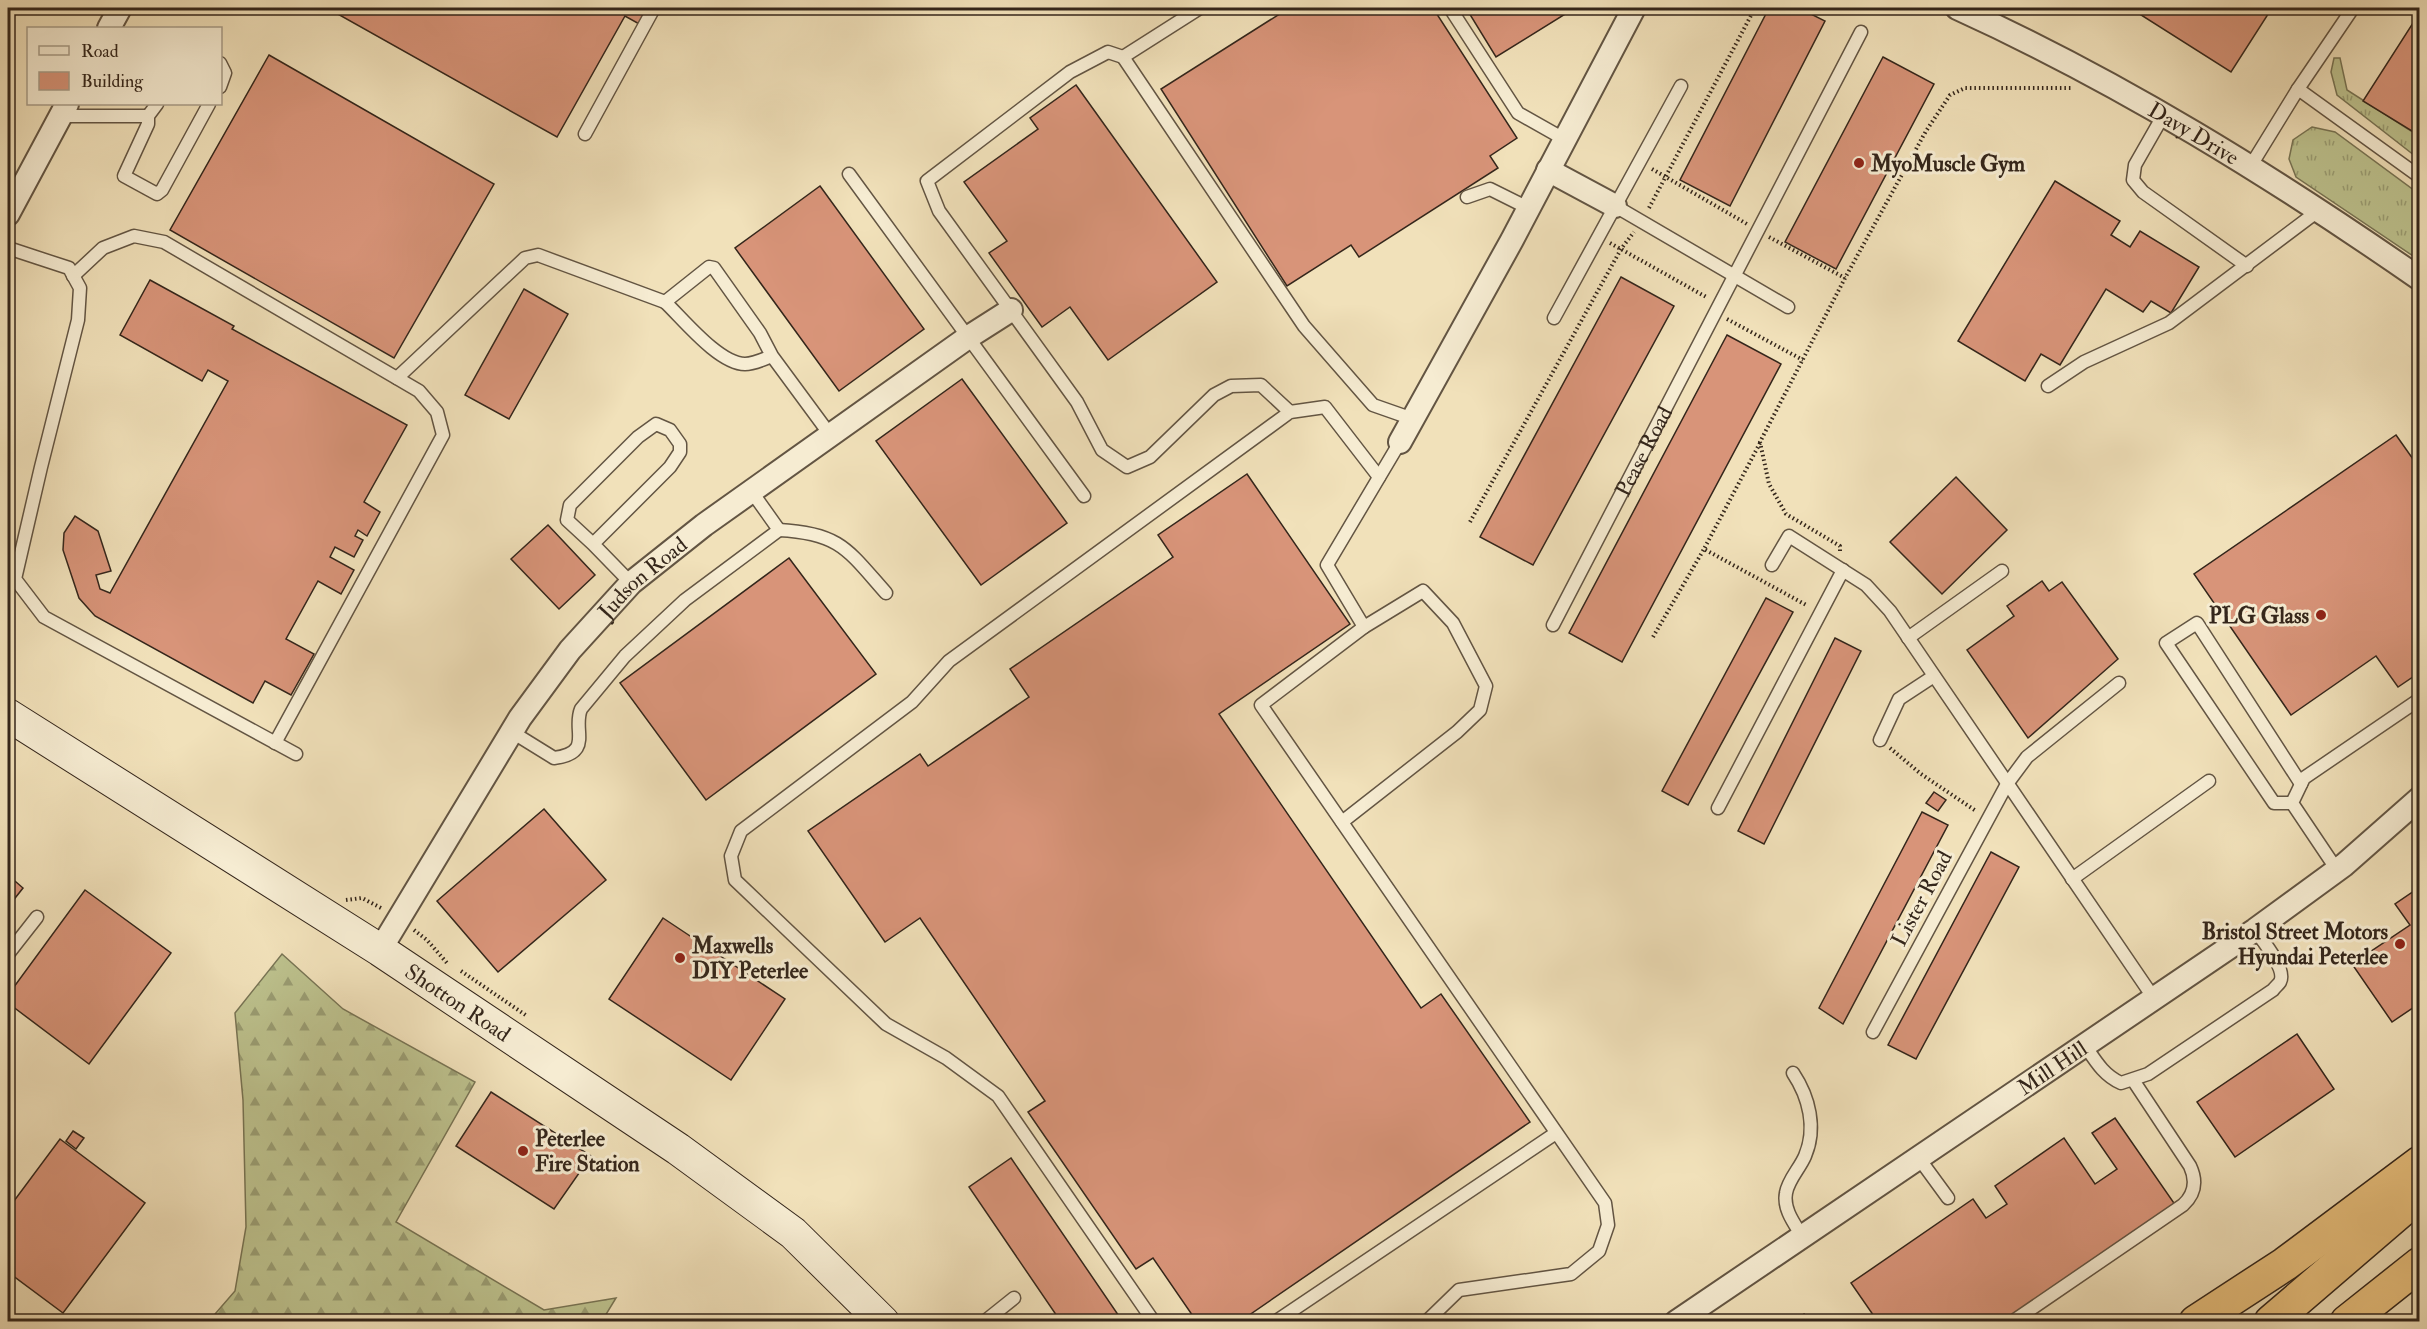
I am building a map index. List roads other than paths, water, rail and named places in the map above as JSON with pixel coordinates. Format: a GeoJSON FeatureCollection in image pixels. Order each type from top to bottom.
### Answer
{"type":"FeatureCollection","features":[{"type":"Feature","properties":{"kind":"highway"},"geometry":{"type":"LineString","coordinates":[[2196,1322],[2285,1264],[2420,1163]]}},
{"type":"Feature","properties":{"kind":"highway"},"geometry":{"type":"LineString","coordinates":[[2271,1322],[2420,1194]]}},
{"type":"Feature","properties":{"kind":"highway"},"geometry":{"type":"LineString","coordinates":[[2347,1322],[2420,1264]]}},
{"type":"Feature","properties":{"kind":"street"},"geometry":{"type":"LineString","coordinates":[[110,27],[120,8]]}},
{"type":"Feature","properties":{"kind":"street"},"geometry":{"type":"LineString","coordinates":[[1400,442],[1634,8]]}},
{"type":"Feature","properties":{"kind":"street","name":"Davy Drive"},"geometry":{"type":"LineString","coordinates":[[1957,8],[2109,84],[2250,167],[2420,279]]}},
{"type":"Feature","properties":{"kind":"street"},"geometry":{"type":"LineString","coordinates":[[8,214],[64,110]]}},
{"type":"Feature","properties":{"kind":"street"},"geometry":{"type":"LineString","coordinates":[[1548,171],[1615,206]]}},
{"type":"Feature","properties":{"kind":"street","name":"Judson Road"},"geometry":{"type":"LineString","coordinates":[[380,950],[512,732],[570,650],[631,583],[704,525],[1011,310]]}},
{"type":"Feature","properties":{"kind":"street","name":"Shotton Road"},"geometry":{"type":"LineString","coordinates":[[8,715],[380,950],[682,1152],[793,1233],[883,1322]]}},
{"type":"Feature","properties":{"kind":"street","name":"Mill Hill"},"geometry":{"type":"LineString","coordinates":[[1676,1322],[2255,930],[2337,870],[2420,798]]}},
{"type":"Feature","properties":{"kind":"lane"},"geometry":{"type":"LineString","coordinates":[[8,14],[11,8]]}},
{"type":"Feature","properties":{"kind":"lane"},"geometry":{"type":"LineString","coordinates":[[585,134],[654,8]]}},
{"type":"Feature","properties":{"kind":"lane"},"geometry":{"type":"LineString","coordinates":[[1123,57],[1200,8]]}},
{"type":"Feature","properties":{"kind":"lane"},"geometry":{"type":"LineString","coordinates":[[1450,8],[1518,113],[1564,139]]}},
{"type":"Feature","properties":{"kind":"lane"},"geometry":{"type":"LineString","coordinates":[[2250,167],[2352,8]]}},
{"type":"Feature","properties":{"kind":"lane","name":"Pease Road"},"geometry":{"type":"LineString","coordinates":[[1553,625],[1860,32]]}},
{"type":"Feature","properties":{"kind":"lane"},"geometry":{"type":"LineString","coordinates":[[1290,412],[1261,385],[1231,386],[1214,395],[1150,457],[1127,467],[1101,450],[1077,402],[939,211],[927,181],[1070,72],[1108,52],[1123,57],[1304,326],[1373,405],[1413,419]]}},
{"type":"Feature","properties":{"kind":"lane"},"geometry":{"type":"LineString","coordinates":[[222,67],[225,73],[222,81]]}},
{"type":"Feature","properties":{"kind":"lane"},"geometry":{"type":"LineString","coordinates":[[1554,318],[1681,86]]}},
{"type":"Feature","properties":{"kind":"lane"},"geometry":{"type":"LineString","coordinates":[[2298,89],[2420,177]]}},
{"type":"Feature","properties":{"kind":"lane"},"geometry":{"type":"LineString","coordinates":[[156,105],[148,116],[148,124],[124,176],[157,194],[162,190],[208,105]]}},
{"type":"Feature","properties":{"kind":"lane"},"geometry":{"type":"LineString","coordinates":[[64,110],[148,116]]}},
{"type":"Feature","properties":{"kind":"lane"},"geometry":{"type":"LineString","coordinates":[[2163,116],[2135,165],[2133,180],[2143,192],[2247,266]]}},
{"type":"Feature","properties":{"kind":"lane"},"geometry":{"type":"LineString","coordinates":[[849,174],[1084,496]]}},
{"type":"Feature","properties":{"kind":"lane"},"geometry":{"type":"LineString","coordinates":[[1467,197],[1490,189],[1528,208]]}},
{"type":"Feature","properties":{"kind":"lane"},"geometry":{"type":"LineString","coordinates":[[1615,206],[1788,307]]}},
{"type":"Feature","properties":{"kind":"lane"},"geometry":{"type":"LineString","coordinates":[[2048,386],[2084,362],[2169,323],[2318,211]]}},
{"type":"Feature","properties":{"kind":"lane"},"geometry":{"type":"LineString","coordinates":[[73,276],[103,248],[134,236],[164,242],[397,378],[419,392],[438,412],[443,435],[276,743]]}},
{"type":"Feature","properties":{"kind":"lane"},"geometry":{"type":"LineString","coordinates":[[8,248],[69,268],[80,288],[78,320],[15,579],[44,617],[296,754]]}},
{"type":"Feature","properties":{"kind":"lane"},"geometry":{"type":"LineString","coordinates":[[397,378],[514,266],[525,258],[538,255],[665,302],[723,357],[747,364],[772,356]]}},
{"type":"Feature","properties":{"kind":"lane"},"geometry":{"type":"LineString","coordinates":[[665,302],[712,267],[760,333],[772,356],[831,436]]}},
{"type":"Feature","properties":{"kind":"lane"},"geometry":{"type":"LineString","coordinates":[[1154,1322],[998,1096],[946,1058],[886,1024],[735,880],[731,856],[741,831],[912,702],[949,661],[1290,412],[1325,407],[1379,477]]}},
{"type":"Feature","properties":{"kind":"lane"},"geometry":{"type":"LineString","coordinates":[[593,544],[670,467],[680,452],[680,444],[665,426],[656,424],[638,437],[570,505],[567,520],[631,583]]}},
{"type":"Feature","properties":{"kind":"lane"},"geometry":{"type":"LineString","coordinates":[[1364,627],[1327,565],[1400,442]]}},
{"type":"Feature","properties":{"kind":"lane"},"geometry":{"type":"LineString","coordinates":[[752,492],[778,530]]}},
{"type":"Feature","properties":{"kind":"lane"},"geometry":{"type":"LineString","coordinates":[[512,732],[554,758],[571,754],[581,734],[578,715],[581,709],[625,656],[685,600],[778,530],[817,534],[834,541],[851,554],[886,593]]}},
{"type":"Feature","properties":{"kind":"lane"},"geometry":{"type":"LineString","coordinates":[[1772,565],[1789,536],[1866,585],[1890,611],[2153,997]]}},
{"type":"Feature","properties":{"kind":"lane"},"geometry":{"type":"LineString","coordinates":[[1718,808],[1843,570]]}},
{"type":"Feature","properties":{"kind":"lane"},"geometry":{"type":"LineString","coordinates":[[1908,638],[2002,571]]}},
{"type":"Feature","properties":{"kind":"lane"},"geometry":{"type":"LineString","coordinates":[[1342,822],[1457,732],[1480,710],[1486,686],[1453,623],[1424,591],[1364,627],[1261,705],[1605,1203],[1608,1225],[1599,1251],[1571,1274],[1459,1290],[1426,1322]]}},
{"type":"Feature","properties":{"kind":"lane"},"geometry":{"type":"LineString","coordinates":[[2292,803],[2274,803],[2166,643],[2197,623],[2301,784]]}},
{"type":"Feature","properties":{"kind":"lane"},"geometry":{"type":"LineString","coordinates":[[1880,740],[1899,699],[1934,676]]}},
{"type":"Feature","properties":{"kind":"lane","name":"Lister Road"},"geometry":{"type":"LineString","coordinates":[[1873,1032],[2007,784],[2027,757],[2119,683]]}},
{"type":"Feature","properties":{"kind":"lane"},"geometry":{"type":"LineString","coordinates":[[2292,803],[2304,778],[2420,699]]}},
{"type":"Feature","properties":{"kind":"lane"},"geometry":{"type":"LineString","coordinates":[[2072,879],[2210,781]]}},
{"type":"Feature","properties":{"kind":"lane"},"geometry":{"type":"LineString","coordinates":[[2292,803],[2337,870]]}},
{"type":"Feature","properties":{"kind":"lane"},"geometry":{"type":"LineString","coordinates":[[8,954],[37,917]]}},
{"type":"Feature","properties":{"kind":"lane"},"geometry":{"type":"LineString","coordinates":[[2084,1044],[2108,1076],[2121,1083],[2148,1074],[2280,983],[2282,975],[2277,964],[2255,930]]}},
{"type":"Feature","properties":{"kind":"lane"},"geometry":{"type":"LineString","coordinates":[[1793,1073],[1802,1088],[1811,1116],[1806,1155],[1786,1191],[1787,1208],[1802,1236]]}},
{"type":"Feature","properties":{"kind":"lane"},"geometry":{"type":"LineString","coordinates":[[2012,1322],[2183,1205],[2193,1191],[2193,1173],[2190,1166],[2133,1080]]}},
{"type":"Feature","properties":{"kind":"lane"},"geometry":{"type":"LineString","coordinates":[[1275,1322],[1556,1133]]}},
{"type":"Feature","properties":{"kind":"lane"},"geometry":{"type":"LineString","coordinates":[[1918,1157],[1948,1198]]}},
{"type":"Feature","properties":{"kind":"lane"},"geometry":{"type":"LineString","coordinates":[[984,1322],[1014,1298]]}},
{"type":"Feature","properties":{"kind":"place","name":"MyoMuscle Gym"},"geometry":{"type":"Point","coordinates":[1859,163]}},
{"type":"Feature","properties":{"kind":"place","name":"PLG Glass"},"geometry":{"type":"Point","coordinates":[2321,615]}},
{"type":"Feature","properties":{"kind":"place","name":"Bristol Street Motors Hyundai Peterlee"},"geometry":{"type":"Point","coordinates":[2400,944]}},
{"type":"Feature","properties":{"kind":"place","name":"Maxwells DIY Peterlee"},"geometry":{"type":"Point","coordinates":[680,958]}},
{"type":"Feature","properties":{"kind":"place","name":"Peterlee Fire Station"},"geometry":{"type":"Point","coordinates":[523,1151]}}]}
